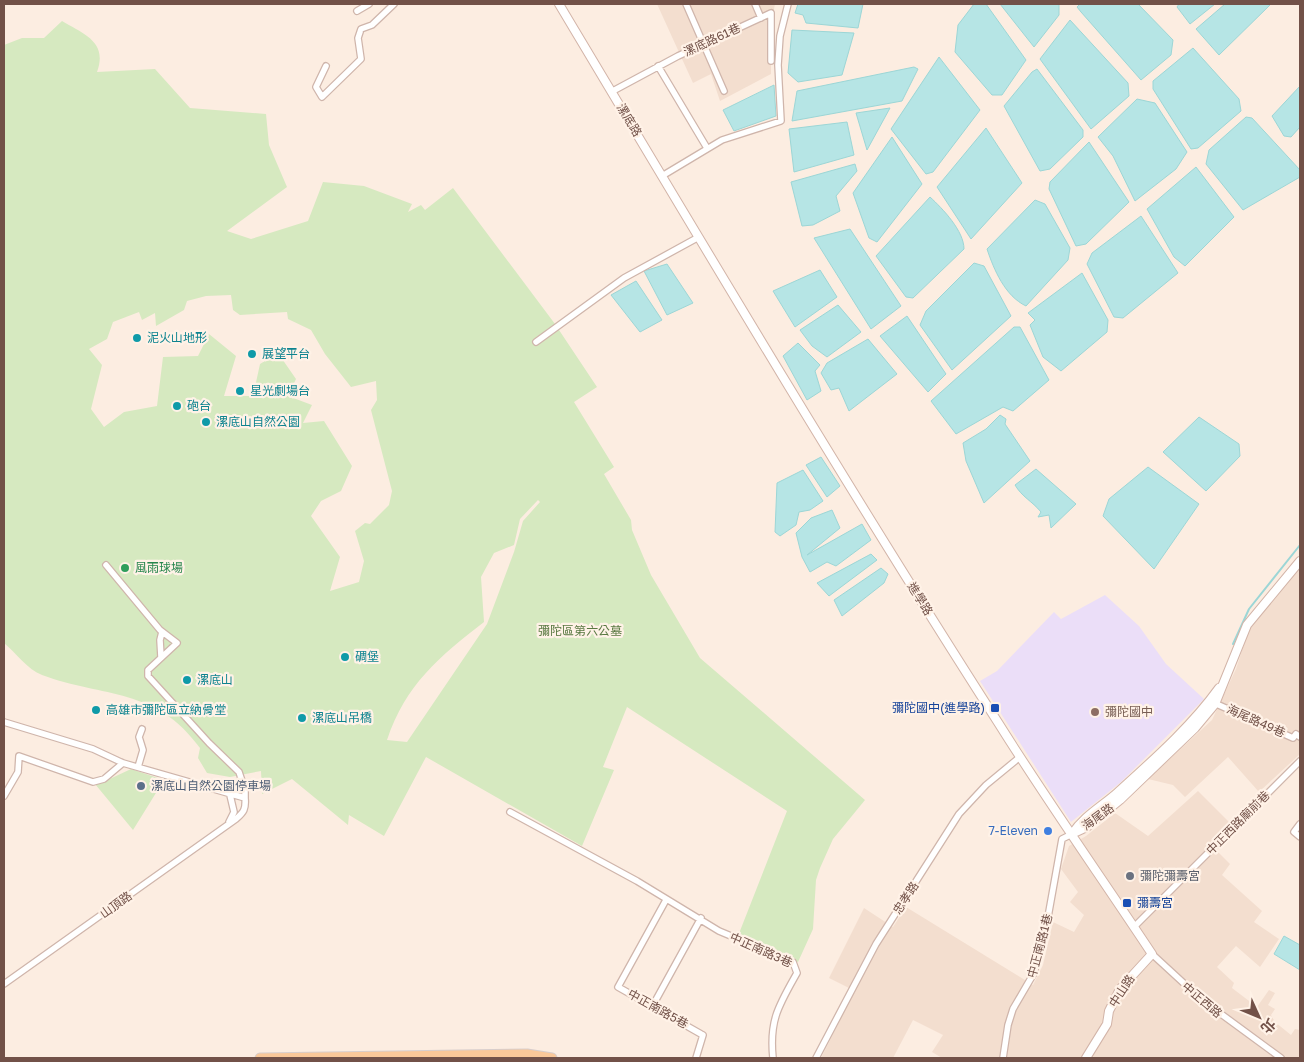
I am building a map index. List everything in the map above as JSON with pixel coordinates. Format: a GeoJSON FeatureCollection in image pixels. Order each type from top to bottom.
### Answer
{"type":"FeatureCollection","features":[{"type":"Feature","properties":{"kind":"main road"},"geometry":{"type":"LineString","coordinates":[[260,1058],[528,1054],[552,1058]]}},
{"type":"Feature","properties":{"kind":"street"},"geometry":{"type":"LineString","coordinates":[[356,11],[369,4]]}},
{"type":"Feature","properties":{"kind":"street"},"geometry":{"type":"LineString","coordinates":[[326,66],[316,88],[322,97],[361,59],[358,38],[361,29],[372,25],[394,4]]}},
{"type":"Feature","properties":{"kind":"street","name":"漯底路"},"geometry":{"type":"LineString","coordinates":[[559,4],[697,238]]}},
{"type":"Feature","properties":{"kind":"street"},"geometry":{"type":"LineString","coordinates":[[686,4],[724,91]]}},
{"type":"Feature","properties":{"kind":"street"},"geometry":{"type":"LineString","coordinates":[[755,4],[761,18],[771,13],[771,61]]}},
{"type":"Feature","properties":{"kind":"street"},"geometry":{"type":"LineString","coordinates":[[662,176],[722,140],[782,121],[778,65],[780,36],[788,4]]}},
{"type":"Feature","properties":{"kind":"street","name":"漯底路61巷"},"geometry":{"type":"LineString","coordinates":[[611,92],[704,43],[761,18]]}},
{"type":"Feature","properties":{"kind":"street"},"geometry":{"type":"LineString","coordinates":[[658,66],[707,148]]}},
{"type":"Feature","properties":{"kind":"street"},"geometry":{"type":"LineString","coordinates":[[536,342],[624,278],[697,238]]}},
{"type":"Feature","properties":{"kind":"street","name":"進學路"},"geometry":{"type":"LineString","coordinates":[[697,238],[847,483],[1020,757],[1152,954]]}},
{"type":"Feature","properties":{"kind":"street","name":"海尾路"},"geometry":{"type":"LineString","coordinates":[[1072,834],[1087,827],[1120,800],[1195,728],[1226,678],[1247,625],[1300,561]]}},
{"type":"Feature","properties":{"kind":"street"},"geometry":{"type":"LineString","coordinates":[[4,722],[93,749],[123,763],[245,798],[245,790],[240,772],[151,681],[148,670],[176,643],[162,632],[106,565]]}},
{"type":"Feature","properties":{"kind":"street"},"geometry":{"type":"LineString","coordinates":[[162,632],[162,657]]}},
{"type":"Feature","properties":{"kind":"street","name":"海尾路49巷"},"geometry":{"type":"LineString","coordinates":[[1212,702],[1293,738],[1296,734],[1300,737]]}},
{"type":"Feature","properties":{"kind":"street"},"geometry":{"type":"LineString","coordinates":[[138,767],[143,750],[139,737],[142,729]]}},
{"type":"Feature","properties":{"kind":"street"},"geometry":{"type":"LineString","coordinates":[[4,796],[18,772],[19,756],[94,782],[104,779],[123,763]]}},
{"type":"Feature","properties":{"kind":"street","name":"忠孝路"},"geometry":{"type":"LineString","coordinates":[[816,1058],[876,944],[959,814],[986,785],[1020,757]]}},
{"type":"Feature","properties":{"kind":"street","name":"中正西路廟前巷"},"geometry":{"type":"LineString","coordinates":[[1134,927],[1300,761]]}},
{"type":"Feature","properties":{"kind":"street"},"geometry":{"type":"LineString","coordinates":[[228,824],[234,812],[230,795]]}},
{"type":"Feature","properties":{"kind":"street","name":"山頂路"},"geometry":{"type":"LineString","coordinates":[[4,984],[228,824],[244,811],[245,798]]}},
{"type":"Feature","properties":{"kind":"street","name":"中正南路3巷"},"geometry":{"type":"LineString","coordinates":[[510,812],[637,881],[729,936],[793,962],[797,973],[775,1014],[772,1028],[773,1058]]}},
{"type":"Feature","properties":{"kind":"street"},"geometry":{"type":"LineString","coordinates":[[1300,824],[1294,832],[1300,837]]}},
{"type":"Feature","properties":{"kind":"street","name":"中正南路1巷"},"geometry":{"type":"LineString","coordinates":[[1003,1058],[1008,1025],[1013,1009],[1034,973],[1048,917],[1062,839],[1072,834]]}},
{"type":"Feature","properties":{"kind":"street","name":"中正南路5巷"},"geometry":{"type":"LineString","coordinates":[[666,900],[618,987],[703,1035],[696,1058]]}},
{"type":"Feature","properties":{"kind":"street"},"geometry":{"type":"LineString","coordinates":[[652,1007],[701,918]]}},
{"type":"Feature","properties":{"kind":"street","name":"中山路"},"geometry":{"type":"LineString","coordinates":[[1086,1058],[1107,1024],[1109,1011],[1120,988],[1152,954]]}},
{"type":"Feature","properties":{"kind":"street","name":"中正西路"},"geometry":{"type":"LineString","coordinates":[[1152,954],[1202,1000],[1281,1058]]}},
{"type":"Feature","properties":{"kind":"shaded area"},"geometry":{"type":"Polygon","coordinates":[[[657,4],[775,4],[771,24],[771,74],[720,101],[711,74],[693,83],[657,4]]]}},
{"type":"Feature","properties":{"kind":"shaded area"},"geometry":{"type":"Polygon","coordinates":[[[1300,563],[1300,754],[1259,792],[1228,757],[1185,797],[1173,785],[1148,779],[1212,720],[1236,669],[1250,626],[1300,563]]]}},
{"type":"Feature","properties":{"kind":"shaded area","name":"彌陀國中"},"geometry":{"type":"Polygon","coordinates":[[[1105,595],[1139,626],[1166,664],[1204,699],[1121,782],[1071,822],[980,681],[997,671],[1054,612],[1061,619],[1105,595]]]}},
{"type":"Feature","properties":{"kind":"shaded area"},"geometry":{"type":"Polygon","coordinates":[[[1198,791],[1230,823],[1210,844],[1230,864],[1222,875],[1262,911],[1254,922],[1279,939],[1260,967],[1236,946],[1217,967],[1234,983],[1232,988],[1257,1007],[1269,990],[1275,993],[1268,1005],[1275,1009],[1271,1015],[1275,1022],[1291,1035],[1295,1029],[1300,1030],[1300,1058],[942,1058],[932,1052],[943,1035],[913,1020],[893,1058],[821,1058],[855,991],[829,978],[864,908],[893,927],[906,907],[1033,985],[1043,965],[1053,922],[1074,932],[1084,915],[1070,902],[1078,892],[1061,869],[1069,846],[1086,836],[1115,813],[1148,836],[1198,791]]]}},
{"type":"Feature","properties":{"kind":"green space","name":"漯底山自然公園"},"geometry":{"type":"Polygon","coordinates":[[[62,21],[86,35],[97,46],[100,62],[97,72],[155,69],[190,108],[266,114],[269,145],[287,187],[227,231],[251,239],[308,221],[323,182],[364,186],[412,204],[408,212],[421,205],[425,210],[453,188],[555,324],[597,387],[574,402],[614,467],[604,474],[631,520],[632,530],[651,575],[700,658],[865,800],[833,839],[820,868],[816,880],[813,929],[798,962],[738,936],[787,811],[627,707],[603,767],[614,770],[582,846],[426,757],[384,836],[349,815],[348,825],[292,779],[262,794],[261,771],[230,777],[207,773],[198,758],[200,748],[183,728],[165,714],[147,704],[128,697],[65,682],[37,673],[4,643],[4,45],[22,38],[44,38],[62,21]],[[231,295],[206,296],[187,301],[184,310],[156,326],[155,313],[142,320],[139,312],[113,322],[107,339],[89,349],[102,365],[91,409],[104,427],[124,412],[157,406],[163,357],[198,356],[209,334],[236,356],[224,396],[253,396],[260,364],[278,353],[296,379],[288,396],[312,405],[303,423],[324,421],[352,466],[341,491],[321,501],[311,516],[340,557],[330,591],[359,582],[364,561],[355,531],[365,523],[370,524],[389,505],[392,491],[371,410],[377,400],[376,381],[351,387],[325,354],[311,330],[288,319],[287,312],[240,315],[233,310],[231,295]],[[538,500],[520,519],[514,545],[494,553],[481,577],[484,622],[439,660],[414,687],[395,720],[387,740],[407,742],[487,624],[514,552],[523,521],[540,502],[538,500]]]}},
{"type":"Feature","properties":{"kind":"green space"},"geometry":{"type":"Polygon","coordinates":[[[131,769],[164,780],[133,830],[95,784],[99,784],[131,769]]]}},
{"type":"Feature","properties":{"kind":"water"},"geometry":{"type":"Polygon","coordinates":[[[798,4],[863,4],[858,28],[806,23],[803,15],[795,13],[798,4]]]}},
{"type":"Feature","properties":{"kind":"water"},"geometry":{"type":"Polygon","coordinates":[[[974,4],[986,4],[1026,60],[1002,95],[992,95],[955,52],[958,25],[974,4]]]}},
{"type":"Feature","properties":{"kind":"water"},"geometry":{"type":"Polygon","coordinates":[[[1000,4],[1059,4],[1059,15],[1034,47],[1000,4]]]}},
{"type":"Feature","properties":{"kind":"water"},"geometry":{"type":"Polygon","coordinates":[[[1080,4],[1138,4],[1173,40],[1171,55],[1141,80],[1081,12],[1077,7],[1080,4]]]}},
{"type":"Feature","properties":{"kind":"water"},"geometry":{"type":"Polygon","coordinates":[[[1179,4],[1215,4],[1190,24],[1177,7],[1179,4]]]}},
{"type":"Feature","properties":{"kind":"water"},"geometry":{"type":"Polygon","coordinates":[[[1225,4],[1271,4],[1219,55],[1196,29],[1225,4]]]}},
{"type":"Feature","properties":{"kind":"water"},"geometry":{"type":"Polygon","coordinates":[[[1070,20],[1128,83],[1129,96],[1091,129],[1040,59],[1070,20]]]}},
{"type":"Feature","properties":{"kind":"water"},"geometry":{"type":"Polygon","coordinates":[[[792,30],[854,33],[842,75],[798,82],[788,73],[792,30]]]}},
{"type":"Feature","properties":{"kind":"water"},"geometry":{"type":"Polygon","coordinates":[[[1193,48],[1239,99],[1241,111],[1198,148],[1191,149],[1153,89],[1153,81],[1193,48]]]}},
{"type":"Feature","properties":{"kind":"water"},"geometry":{"type":"Polygon","coordinates":[[[939,57],[980,110],[933,172],[926,174],[891,129],[939,57]]]}},
{"type":"Feature","properties":{"kind":"water"},"geometry":{"type":"Polygon","coordinates":[[[914,67],[918,69],[902,101],[792,121],[797,91],[914,67]]]}},
{"type":"Feature","properties":{"kind":"water"},"geometry":{"type":"Polygon","coordinates":[[[1037,69],[1083,130],[1083,137],[1050,169],[1040,171],[1004,106],[1032,72],[1037,69]]]}},
{"type":"Feature","properties":{"kind":"water"},"geometry":{"type":"Polygon","coordinates":[[[774,85],[776,116],[734,131],[723,110],[774,85]]]}},
{"type":"Feature","properties":{"kind":"water"},"geometry":{"type":"Polygon","coordinates":[[[1300,86],[1300,127],[1291,137],[1284,136],[1272,116],[1300,86]]]}},
{"type":"Feature","properties":{"kind":"water"},"geometry":{"type":"Polygon","coordinates":[[[1137,99],[1155,103],[1187,152],[1176,169],[1135,201],[1113,156],[1098,137],[1137,99]]]}},
{"type":"Feature","properties":{"kind":"water"},"geometry":{"type":"Polygon","coordinates":[[[890,108],[867,150],[856,113],[890,108]]]}},
{"type":"Feature","properties":{"kind":"water"},"geometry":{"type":"Polygon","coordinates":[[[1246,117],[1252,118],[1300,170],[1300,177],[1243,210],[1206,164],[1209,150],[1246,117]]]}},
{"type":"Feature","properties":{"kind":"water"},"geometry":{"type":"Polygon","coordinates":[[[847,122],[854,155],[794,172],[789,129],[847,122]]]}},
{"type":"Feature","properties":{"kind":"water"},"geometry":{"type":"Polygon","coordinates":[[[986,128],[1022,183],[971,239],[937,187],[986,128]]]}},
{"type":"Feature","properties":{"kind":"water"},"geometry":{"type":"Polygon","coordinates":[[[892,137],[922,184],[877,242],[869,238],[853,193],[892,137]]]}},
{"type":"Feature","properties":{"kind":"water"},"geometry":{"type":"Polygon","coordinates":[[[1089,142],[1129,202],[1086,244],[1076,246],[1049,189],[1050,182],[1089,142]]]}},
{"type":"Feature","properties":{"kind":"water"},"geometry":{"type":"Polygon","coordinates":[[[855,164],[857,171],[836,196],[840,211],[813,225],[802,226],[791,182],[855,164]]]}},
{"type":"Feature","properties":{"kind":"water"},"geometry":{"type":"Polygon","coordinates":[[[1196,167],[1234,217],[1185,266],[1174,257],[1147,209],[1196,167]]]}},
{"type":"Feature","properties":{"kind":"water"},"geometry":{"type":"Polygon","coordinates":[[[930,197],[957,228],[961,235],[964,249],[913,298],[906,297],[876,256],[930,197]]]}},
{"type":"Feature","properties":{"kind":"water"},"geometry":{"type":"Polygon","coordinates":[[[1035,200],[1045,204],[1070,248],[1068,260],[1026,306],[1012,296],[1001,282],[987,249],[1035,200]]]}},
{"type":"Feature","properties":{"kind":"water"},"geometry":{"type":"Polygon","coordinates":[[[1141,216],[1178,273],[1123,318],[1114,317],[1087,264],[1092,253],[1141,216]]]}},
{"type":"Feature","properties":{"kind":"water"},"geometry":{"type":"Polygon","coordinates":[[[850,229],[901,306],[871,329],[814,238],[850,229]]]}},
{"type":"Feature","properties":{"kind":"water"},"geometry":{"type":"Polygon","coordinates":[[[974,263],[984,266],[1011,316],[952,370],[920,325],[926,311],[974,263]]]}},
{"type":"Feature","properties":{"kind":"water"},"geometry":{"type":"Polygon","coordinates":[[[667,264],[693,303],[667,315],[644,271],[667,264]]]}},
{"type":"Feature","properties":{"kind":"water"},"geometry":{"type":"Polygon","coordinates":[[[820,270],[837,297],[795,327],[773,291],[820,270]]]}},
{"type":"Feature","properties":{"kind":"water"},"geometry":{"type":"Polygon","coordinates":[[[1082,273],[1108,320],[1107,332],[1061,371],[1043,357],[1030,325],[1035,320],[1028,313],[1082,273]]]}},
{"type":"Feature","properties":{"kind":"water"},"geometry":{"type":"Polygon","coordinates":[[[636,281],[662,320],[640,332],[611,295],[636,281]]]}},
{"type":"Feature","properties":{"kind":"water"},"geometry":{"type":"Polygon","coordinates":[[[838,305],[861,332],[827,357],[812,346],[800,330],[838,305]]]}},
{"type":"Feature","properties":{"kind":"water"},"geometry":{"type":"Polygon","coordinates":[[[907,316],[946,374],[928,392],[880,336],[907,316]]]}},
{"type":"Feature","properties":{"kind":"water"},"geometry":{"type":"Polygon","coordinates":[[[1014,327],[1020,327],[1049,380],[1013,411],[1003,407],[956,434],[931,401],[1014,327]]]}},
{"type":"Feature","properties":{"kind":"water"},"geometry":{"type":"Polygon","coordinates":[[[868,339],[897,374],[849,411],[839,388],[831,390],[821,373],[827,363],[868,339]]]}},
{"type":"Feature","properties":{"kind":"water"},"geometry":{"type":"Polygon","coordinates":[[[798,343],[820,365],[815,371],[821,391],[807,400],[783,356],[798,343]]]}},
{"type":"Feature","properties":{"kind":"water"},"geometry":{"type":"Polygon","coordinates":[[[1000,415],[1006,419],[1005,424],[1030,461],[984,503],[966,461],[963,443],[986,429],[1000,415]]]}},
{"type":"Feature","properties":{"kind":"water"},"geometry":{"type":"Polygon","coordinates":[[[1199,417],[1239,444],[1240,456],[1206,491],[1163,452],[1199,417]]]}},
{"type":"Feature","properties":{"kind":"water"},"geometry":{"type":"Polygon","coordinates":[[[821,457],[840,486],[827,497],[806,465],[821,457]]]}},
{"type":"Feature","properties":{"kind":"water"},"geometry":{"type":"Polygon","coordinates":[[[1148,467],[1199,504],[1154,569],[1103,516],[1109,499],[1148,467]]]}},
{"type":"Feature","properties":{"kind":"water"},"geometry":{"type":"Polygon","coordinates":[[[1036,469],[1076,504],[1051,528],[1049,515],[1038,517],[1041,512],[1015,485],[1036,469]]]}},
{"type":"Feature","properties":{"kind":"water"},"geometry":{"type":"Polygon","coordinates":[[[803,470],[823,501],[810,510],[799,512],[796,525],[780,536],[775,532],[777,483],[803,470]]]}},
{"type":"Feature","properties":{"kind":"water"},"geometry":{"type":"Polygon","coordinates":[[[832,510],[840,528],[807,555],[862,524],[871,540],[836,566],[827,562],[810,572],[802,557],[796,533],[811,518],[832,510]]]}},
{"type":"Feature","properties":{"kind":"water"},"geometry":{"type":"Polygon","coordinates":[[[871,554],[877,560],[829,596],[817,583],[871,554]]]}},
{"type":"Feature","properties":{"kind":"water"},"geometry":{"type":"Polygon","coordinates":[[[881,568],[888,574],[884,583],[842,616],[834,600],[881,568]]]}},
{"type":"Feature","properties":{"kind":"water"},"geometry":{"type":"Polygon","coordinates":[[[1284,936],[1300,945],[1300,970],[1274,954],[1284,936]]]}},
{"type":"Feature","properties":{"kind":"waterway"},"geometry":{"type":"LineString","coordinates":[[1233,644],[1249,609],[1300,545]]}},
{"type":"Feature","properties":{"kind":"place","name":"泥火山地形"},"geometry":{"type":"Point","coordinates":[137,338]}},
{"type":"Feature","properties":{"kind":"place","name":"展望平台"},"geometry":{"type":"Point","coordinates":[252,354]}},
{"type":"Feature","properties":{"kind":"place","name":"星光劇場台"},"geometry":{"type":"Point","coordinates":[240,391]}},
{"type":"Feature","properties":{"kind":"place","name":"砲台"},"geometry":{"type":"Point","coordinates":[177,406]}},
{"type":"Feature","properties":{"kind":"place","name":"漯底山自然公園"},"geometry":{"type":"Point","coordinates":[206,422]}},
{"type":"Feature","properties":{"kind":"place","name":"風雨球場"},"geometry":{"type":"Point","coordinates":[125,568]}},
{"type":"Feature","properties":{"kind":"place","name":"碉堡"},"geometry":{"type":"Point","coordinates":[345,657]}},
{"type":"Feature","properties":{"kind":"place","name":"漯底山"},"geometry":{"type":"Point","coordinates":[187,680]}},
{"type":"Feature","properties":{"kind":"place","name":"彌陀國中(進學路)"},"geometry":{"type":"Point","coordinates":[995,708]}},
{"type":"Feature","properties":{"kind":"place","name":"高雄市彌陀區立納骨堂"},"geometry":{"type":"Point","coordinates":[96,710]}},
{"type":"Feature","properties":{"kind":"place","name":"彌陀國中"},"geometry":{"type":"Point","coordinates":[1095,712]}},
{"type":"Feature","properties":{"kind":"place","name":"漯底山吊橋"},"geometry":{"type":"Point","coordinates":[302,718]}},
{"type":"Feature","properties":{"kind":"place","name":"漯底山自然公園停車場"},"geometry":{"type":"Point","coordinates":[141,786]}},
{"type":"Feature","properties":{"kind":"place","name":"7-Eleven"},"geometry":{"type":"Point","coordinates":[1048,831]}},
{"type":"Feature","properties":{"kind":"place","name":"彌陀彌壽宮"},"geometry":{"type":"Point","coordinates":[1130,876]}},
{"type":"Feature","properties":{"kind":"place","name":"彌壽宮"},"geometry":{"type":"Point","coordinates":[1127,903]}},
{"type":"Feature","properties":{"kind":"park label","name":"彌陀區第六公墓"},"geometry":{"type":"Point","coordinates":[580,631]}}]}
